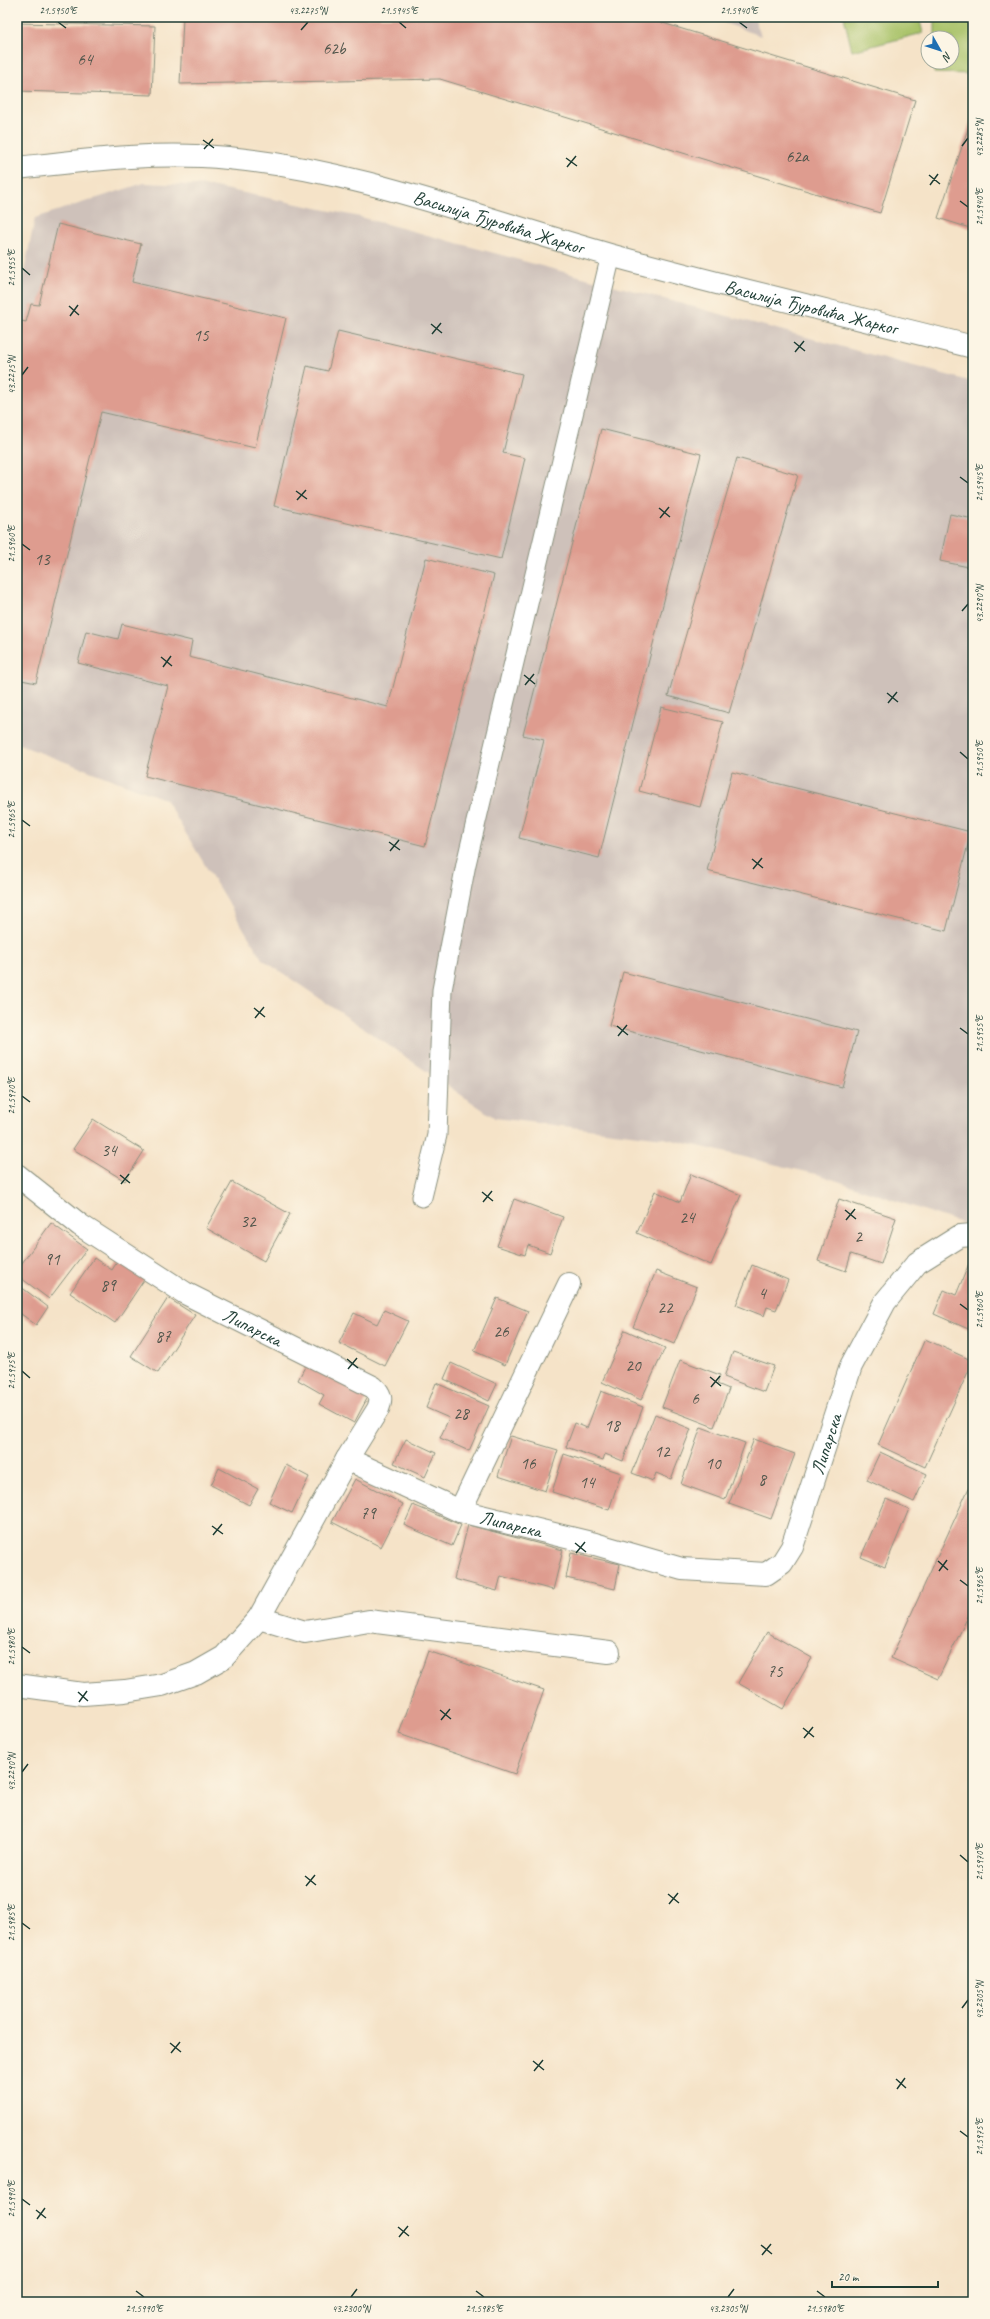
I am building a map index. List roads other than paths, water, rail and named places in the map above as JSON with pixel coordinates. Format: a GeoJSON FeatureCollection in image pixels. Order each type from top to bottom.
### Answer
{"type":"FeatureCollection","features":[{"type":"Feature","properties":{"kind":"street","name":"Василија Ђуровића Жарког"},"geometry":{"type":"LineString","coordinates":[[17,168],[100,158],[165,155],[228,158],[294,166],[361,181],[611,255],[973,347]]}},
{"type":"Feature","properties":{"kind":"street","name":"Липарска"},"geometry":{"type":"LineString","coordinates":[[17,1175],[80,1225],[185,1293],[373,1387],[379,1393],[381,1400],[378,1409],[347,1459],[460,1511],[595,1544],[682,1569],[766,1574],[782,1563],[792,1547],[851,1366],[885,1302],[917,1263],[960,1236],[973,1235]]}},
{"type":"Feature","properties":{"kind":"street"},"geometry":{"type":"LineString","coordinates":[[460,1511],[569,1284]]}},
{"type":"Feature","properties":{"kind":"street"},"geometry":{"type":"LineString","coordinates":[[17,1685],[83,1694],[125,1691],[162,1685],[196,1673],[224,1657],[260,1618],[347,1459]]}},
{"type":"Feature","properties":{"kind":"street"},"geometry":{"type":"LineString","coordinates":[[260,1618],[305,1632],[369,1620],[609,1652]]}},
{"type":"Feature","properties":{"kind":"lane"},"geometry":{"type":"LineString","coordinates":[[422,1197],[437,1135],[442,990],[466,864],[611,255]]}}]}
